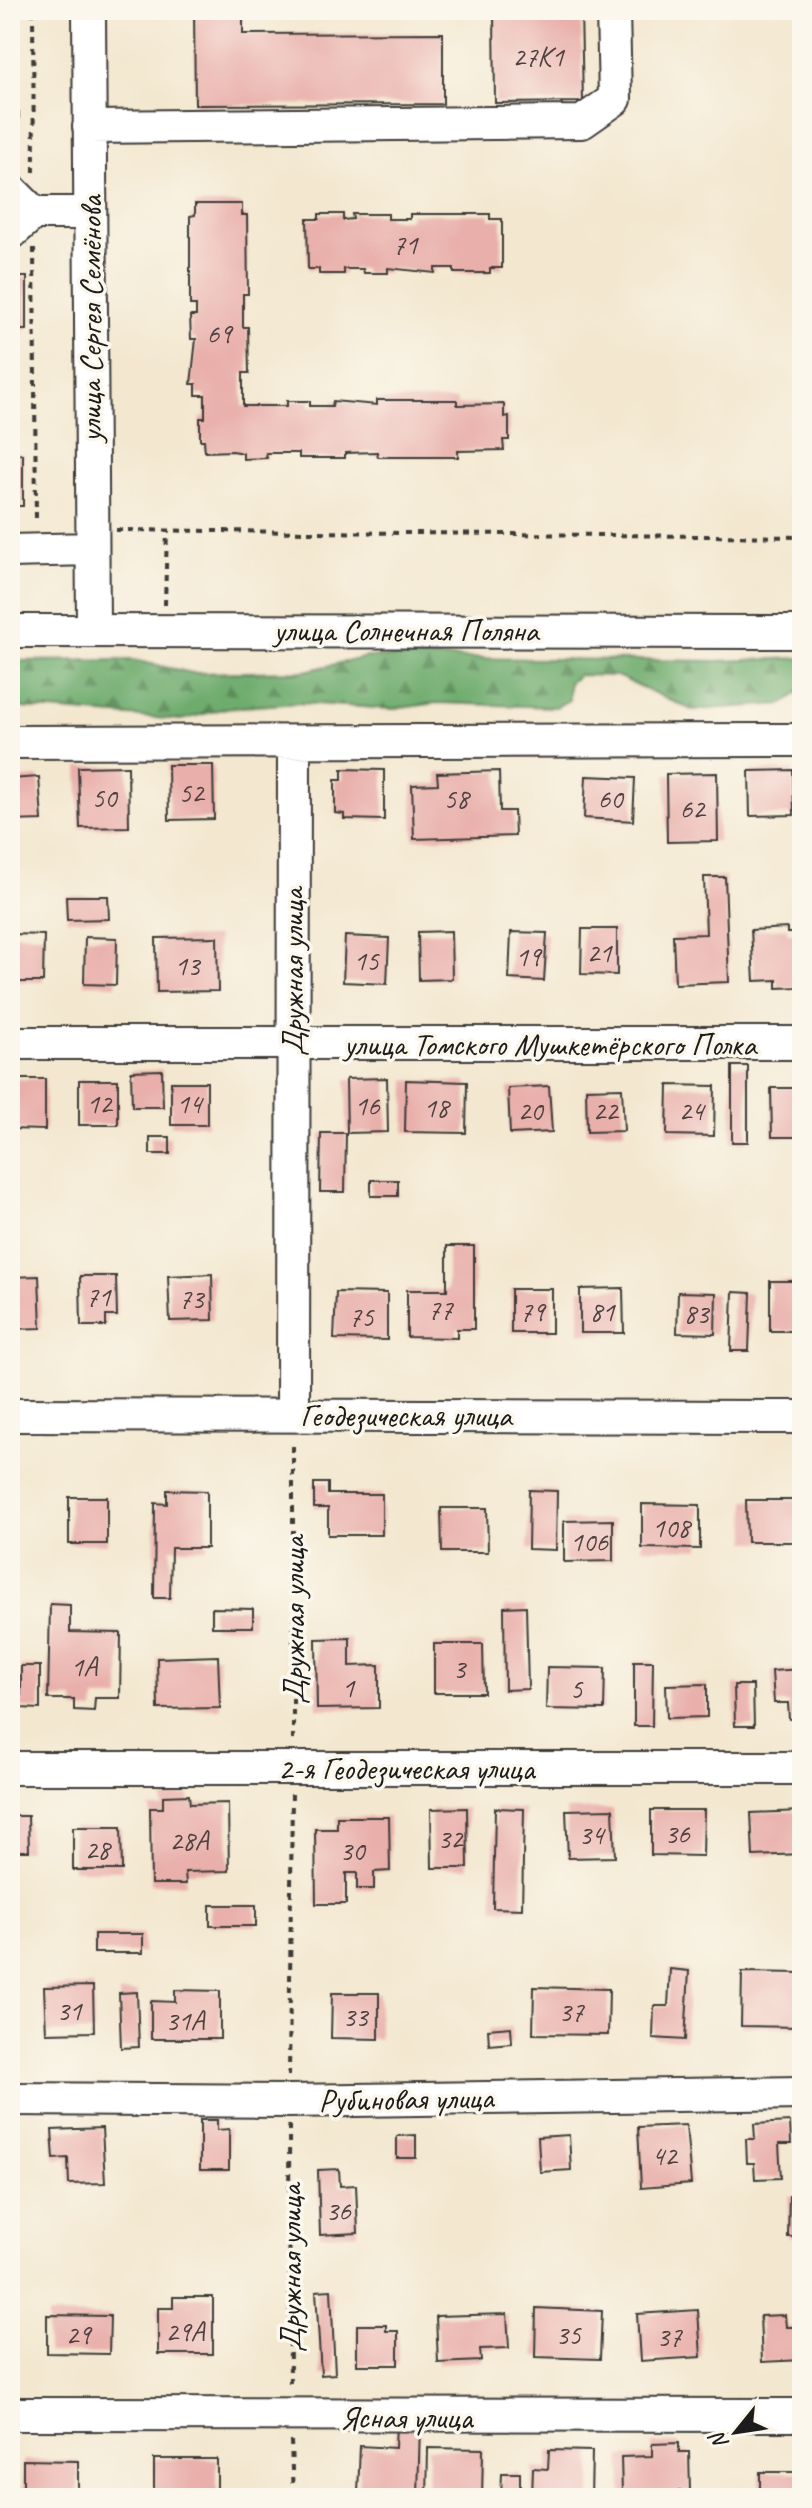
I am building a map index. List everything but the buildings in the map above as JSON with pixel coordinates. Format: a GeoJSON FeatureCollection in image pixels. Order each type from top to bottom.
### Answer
{"type":"FeatureCollection","features":[{"type":"Feature","properties":{"kind":"street","name":"улица Сергея Семёнова"},"geometry":{"type":"LineString","coordinates":[[89,10],[93,628]]}},
{"type":"Feature","properties":{"kind":"street"},"geometry":{"type":"LineString","coordinates":[[89,127],[582,122],[599,114],[615,99],[613,10]]}},
{"type":"Feature","properties":{"kind":"street"},"geometry":{"type":"LineString","coordinates":[[10,189],[34,213]]}},
{"type":"Feature","properties":{"kind":"street"},"geometry":{"type":"LineString","coordinates":[[10,234],[34,213],[89,213]]}},
{"type":"Feature","properties":{"kind":"street"},"geometry":{"type":"LineString","coordinates":[[23,550],[91,540]]}},
{"type":"Feature","properties":{"kind":"street","name":"улица Солнечная Поляна"},"geometry":{"type":"LineString","coordinates":[[10,631],[165,628],[802,632]]}},
{"type":"Feature","properties":{"kind":"street"},"geometry":{"type":"LineString","coordinates":[[10,742],[802,740]]}},
{"type":"Feature","properties":{"kind":"street","name":"Дружная улица"},"geometry":{"type":"LineString","coordinates":[[293,1415],[291,1044],[294,742]]}},
{"type":"Feature","properties":{"kind":"street","name":"улица Томского Мушкетёрского Полка"},"geometry":{"type":"LineString","coordinates":[[10,1043],[802,1043]]}},
{"type":"Feature","properties":{"kind":"street","name":"Геодезическая улица"},"geometry":{"type":"LineString","coordinates":[[10,1415],[802,1417]]}},
{"type":"Feature","properties":{"kind":"street","name":"2-я Геодезическая улица"},"geometry":{"type":"LineString","coordinates":[[10,1768],[802,1768]]}},
{"type":"Feature","properties":{"kind":"street","name":"Рубиновая улица"},"geometry":{"type":"LineString","coordinates":[[10,2099],[289,2101],[802,2093]]}},
{"type":"Feature","properties":{"kind":"street","name":"Ясная улица"},"geometry":{"type":"LineString","coordinates":[[10,2414],[291,2417],[802,2415]]}},
{"type":"Feature","properties":{"kind":"path"},"geometry":{"type":"LineString","coordinates":[[23,550],[34,213],[33,10]]}},
{"type":"Feature","properties":{"kind":"path"},"geometry":{"type":"LineString","coordinates":[[91,540],[167,530],[802,537]]}},
{"type":"Feature","properties":{"kind":"path"},"geometry":{"type":"LineString","coordinates":[[165,628],[167,530]]}},
{"type":"Feature","properties":{"kind":"path","name":"Дружная улица"},"geometry":{"type":"LineString","coordinates":[[293,1415],[289,2101],[293,2498]]}},
{"type":"Feature","properties":{"kind":"green space"},"geometry":{"type":"Polygon","coordinates":[[[367,657],[717,661],[802,658],[802,690],[783,704],[692,710],[617,676],[578,675],[569,683],[569,700],[556,707],[437,703],[393,709],[300,703],[226,708],[182,720],[10,707],[10,661],[133,660],[192,673],[305,671],[367,657]]]}}]}
